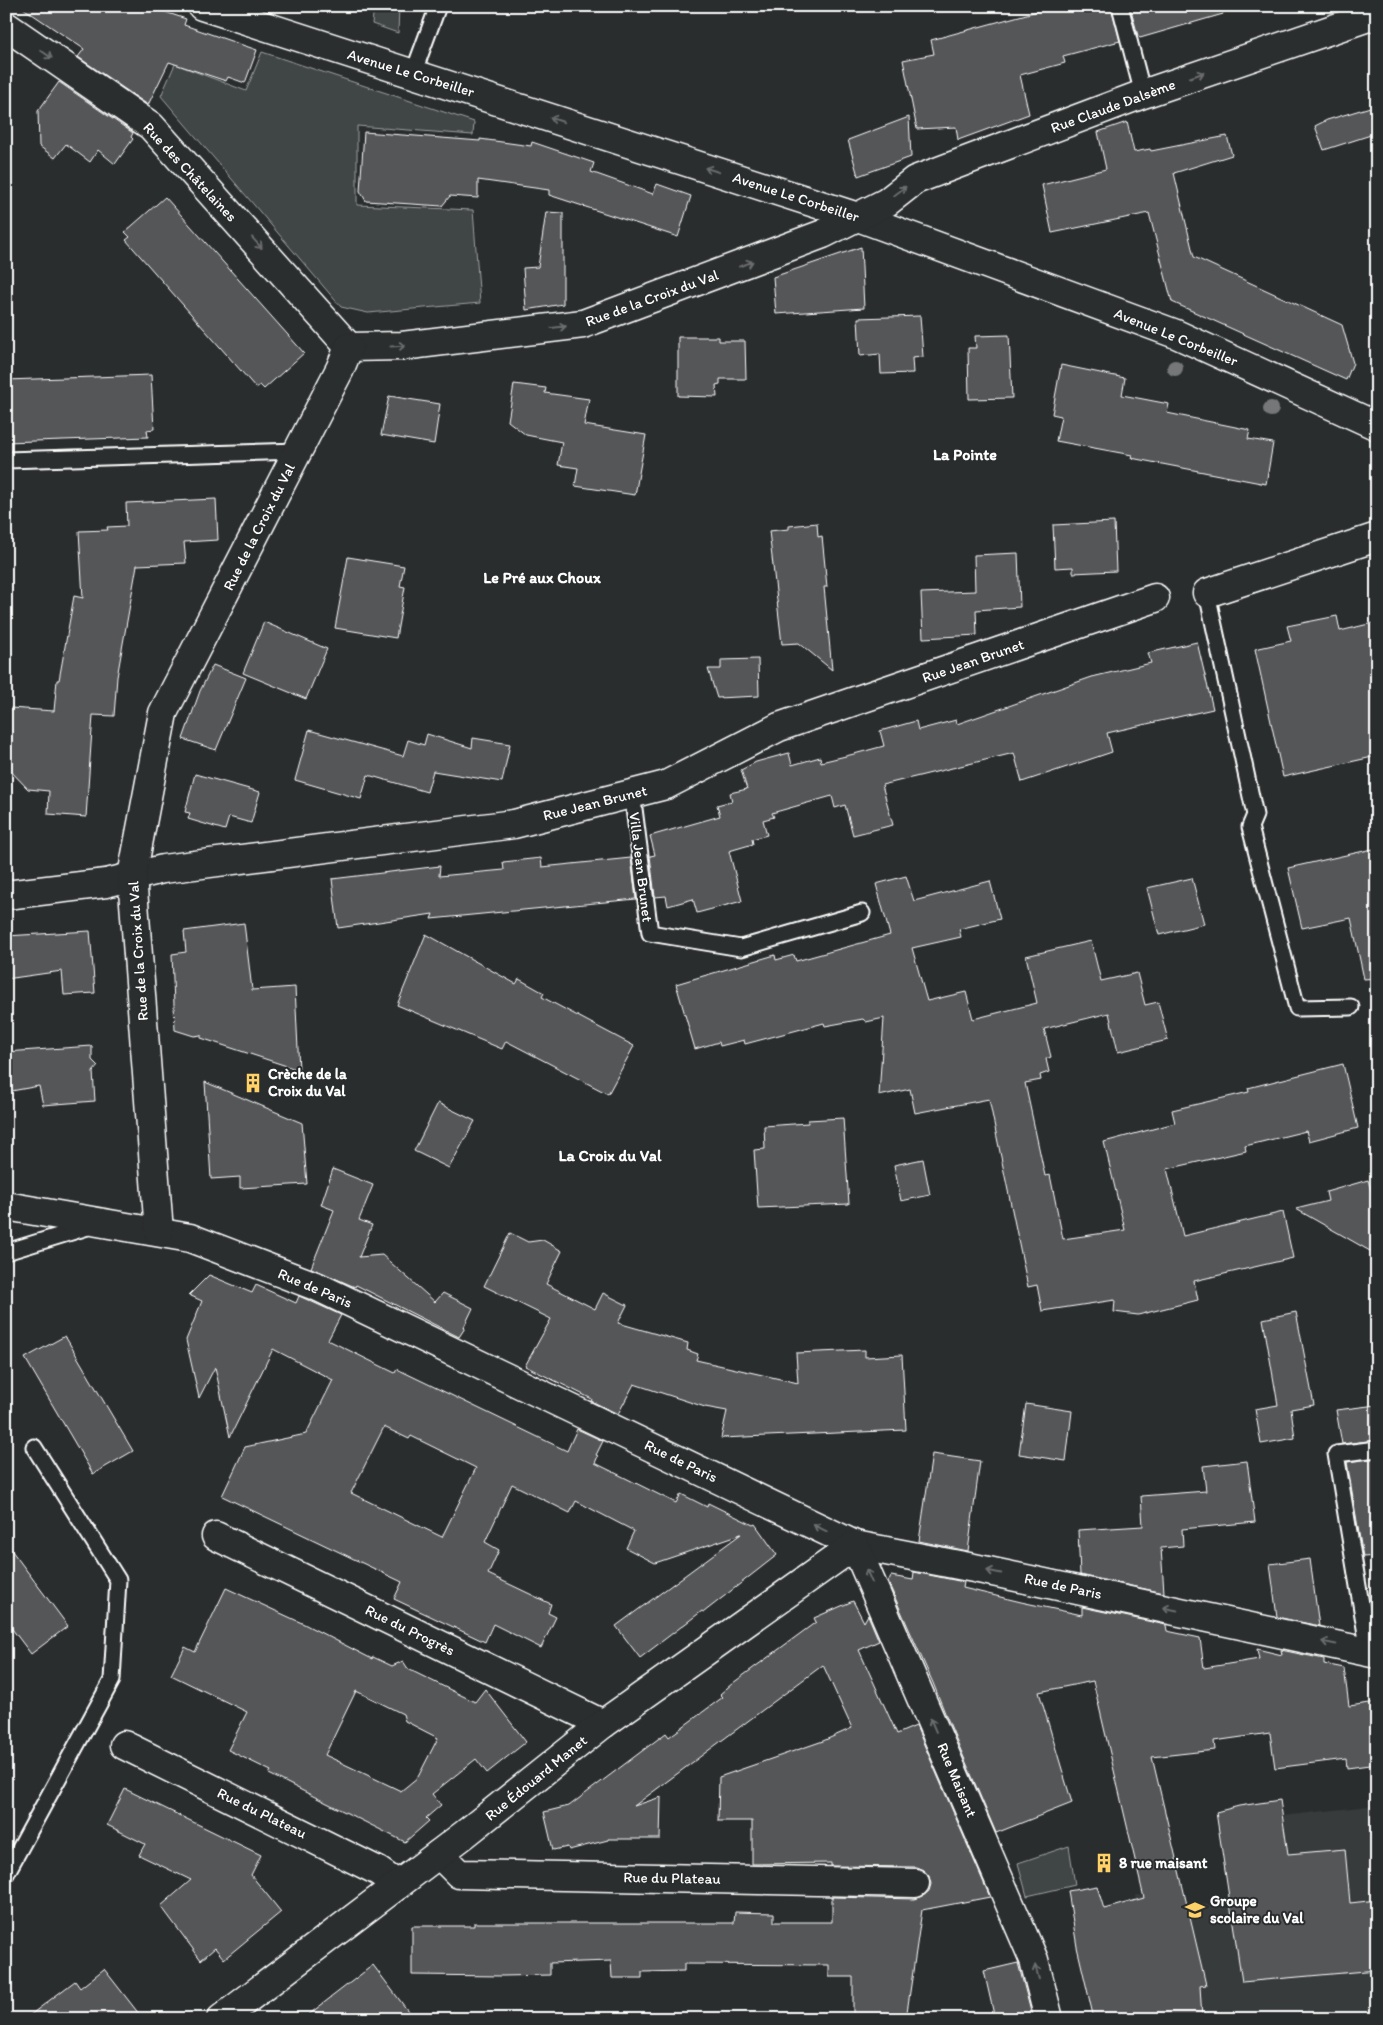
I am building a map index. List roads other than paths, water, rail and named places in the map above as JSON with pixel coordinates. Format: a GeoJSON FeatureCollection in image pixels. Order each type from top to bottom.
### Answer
{"type":"FeatureCollection","features":[{"type":"Feature","properties":{"kind":"street","name":"Avenue Le Corbeiller"},"geometry":{"type":"LineString","coordinates":[[202,6],[253,14],[413,74],[858,217],[1176,334],[1377,426]]}},
{"type":"Feature","properties":{"kind":"street","name":"Rue Claude Dalsème"},"geometry":{"type":"LineString","coordinates":[[858,217],[886,202],[915,180],[1144,94],[1377,14]]}},
{"type":"Feature","properties":{"kind":"street","name":"Rue des Châtelaines"},"geometry":{"type":"LineString","coordinates":[[6,26],[151,126],[349,347]]}},
{"type":"Feature","properties":{"kind":"street","name":"Rue de la Croix du Val"},"geometry":{"type":"LineString","coordinates":[[159,1232],[132,876],[163,713],[340,369],[349,347],[402,346],[583,324],[823,234],[858,217]]}},
{"type":"Feature","properties":{"kind":"street"},"geometry":{"type":"LineString","coordinates":[[1207,593],[1377,537]]}},
{"type":"Feature","properties":{"kind":"street","name":"Rue Jean Brunet"},"geometry":{"type":"LineString","coordinates":[[6,895],[106,884],[163,868],[514,824],[666,785],[779,727],[1155,598]]}},
{"type":"Feature","properties":{"kind":"street","name":"Rue de Paris"},"geometry":{"type":"LineString","coordinates":[[6,1206],[190,1238],[318,1287],[856,1545],[974,1568],[1373,1653]]}},
{"type":"Feature","properties":{"kind":"street","name":"Rue du Progrès"},"geometry":{"type":"LineString","coordinates":[[216,1536],[603,1724]]}},
{"type":"Feature","properties":{"kind":"street","name":"Rue Édouard Manet"},"geometry":{"type":"LineString","coordinates":[[221,2019],[439,1854],[603,1724],[856,1545]]}},
{"type":"Feature","properties":{"kind":"street","name":"Rue Maisant"},"geometry":{"type":"LineString","coordinates":[[856,1545],[1034,1960],[1050,2019]]}},
{"type":"Feature","properties":{"kind":"street","name":"Rue du Plateau"},"geometry":{"type":"LineString","coordinates":[[124,1745],[378,1871],[398,1885]]}},
{"type":"Feature","properties":{"kind":"street","name":"Rue du Plateau"},"geometry":{"type":"LineString","coordinates":[[439,1854],[459,1874],[915,1883]]}},
{"type":"Feature","properties":{"kind":"lane"},"geometry":{"type":"LineString","coordinates":[[413,74],[438,6]]}},
{"type":"Feature","properties":{"kind":"lane"},"geometry":{"type":"LineString","coordinates":[[1120,6],[1144,94]]}},
{"type":"Feature","properties":{"kind":"lane"},"geometry":{"type":"LineString","coordinates":[[6,460],[298,451]]}},
{"type":"Feature","properties":{"kind":"lane"},"geometry":{"type":"LineString","coordinates":[[1207,593],[1256,815],[1250,828],[1297,1008],[1351,1007]]}},
{"type":"Feature","properties":{"kind":"lane","name":"Villa Jean Brunet"},"geometry":{"type":"LineString","coordinates":[[632,793],[650,933],[741,948],[862,913]]}},
{"type":"Feature","properties":{"kind":"lane"},"geometry":{"type":"LineString","coordinates":[[6,1252],[101,1222]]}},
{"type":"Feature","properties":{"kind":"lane"},"geometry":{"type":"LineString","coordinates":[[6,1874],[112,1680],[118,1580],[34,1447]]}},
{"type":"Feature","properties":{"kind":"lane"},"geometry":{"type":"LineString","coordinates":[[1373,1653],[1336,1454],[1377,1449]]}},
{"type":"Feature","properties":{"kind":"place","name":"Crèche de la Croix du Val"},"geometry":{"type":"Point","coordinates":[253,1083]}},
{"type":"Feature","properties":{"kind":"place","name":"8 rue maisant"},"geometry":{"type":"Point","coordinates":[1104,1863]}},
{"type":"Feature","properties":{"kind":"place","name":"Groupe scolaire du Val"},"geometry":{"type":"Point","coordinates":[1195,1910]}},
{"type":"Feature","properties":{"kind":"district","name":"La Pointe"},"geometry":{"type":"Point","coordinates":[965,454]}},
{"type":"Feature","properties":{"kind":"district","name":"Le Pré aux Choux"},"geometry":{"type":"Point","coordinates":[542,577]}},
{"type":"Feature","properties":{"kind":"district","name":"La Croix du Val"},"geometry":{"type":"Point","coordinates":[610,1155]}}]}
